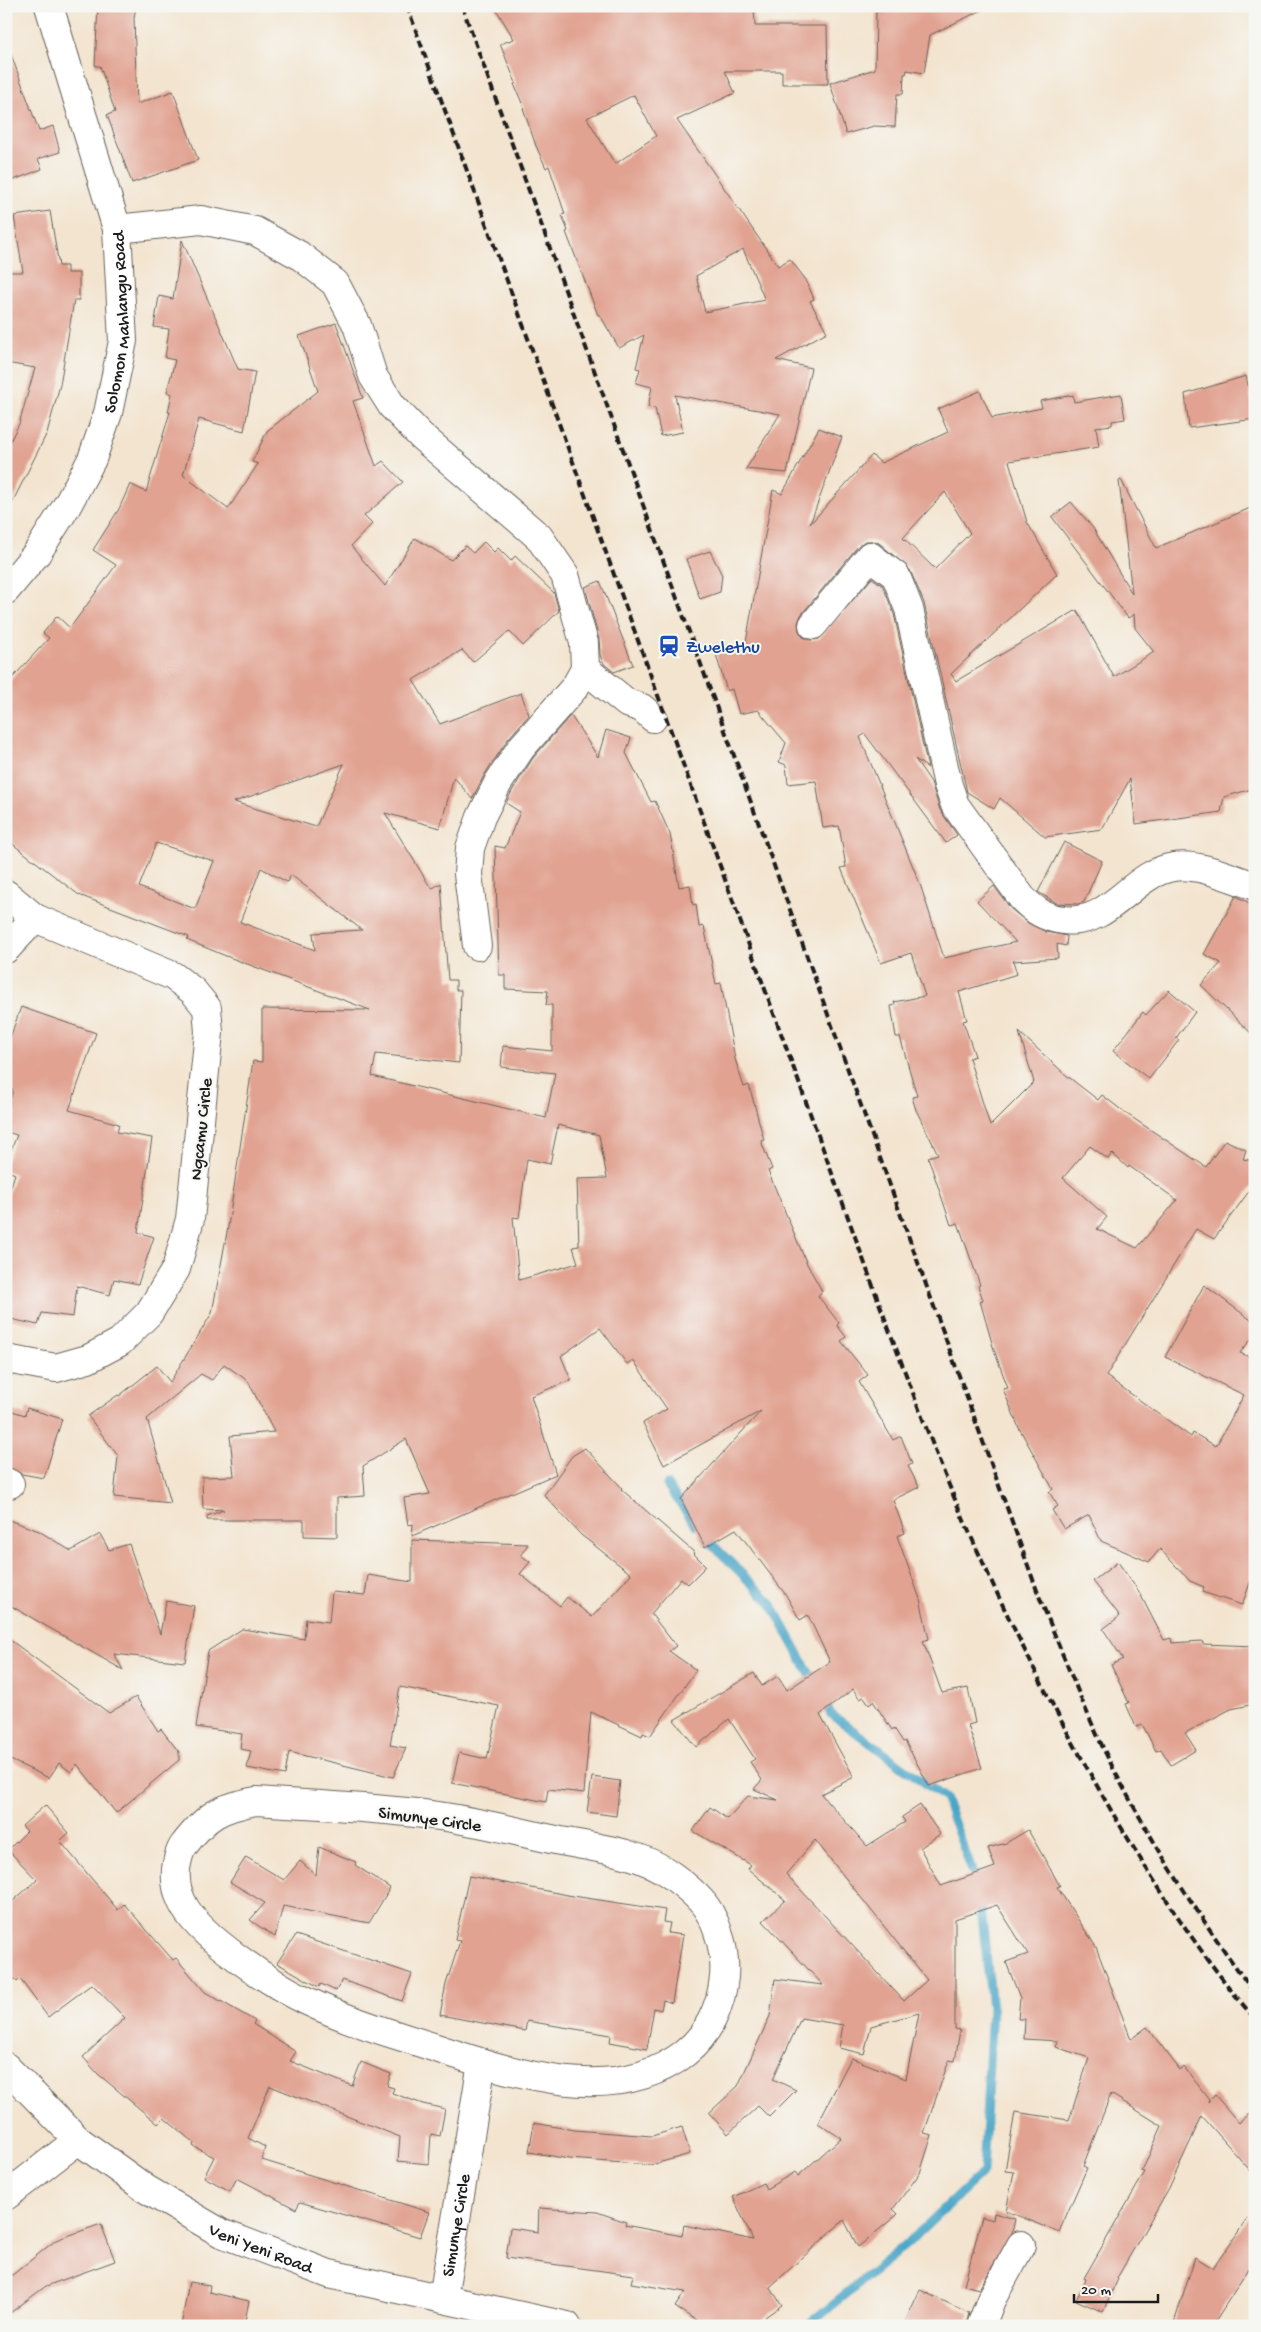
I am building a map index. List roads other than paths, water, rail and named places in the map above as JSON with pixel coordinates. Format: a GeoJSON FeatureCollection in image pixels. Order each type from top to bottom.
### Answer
{"type":"FeatureCollection","features":[{"type":"Feature","properties":{"kind":"street","name":"Solomon Mahlangu Road"},"geometry":{"type":"LineString","coordinates":[[6,590],[37,553],[68,504],[92,459],[108,413],[123,341],[117,229],[49,6]]}},
{"type":"Feature","properties":{"kind":"street"},"geometry":{"type":"LineString","coordinates":[[117,229],[201,220],[255,231],[299,255],[335,283],[357,325],[374,376],[392,406],[421,436],[539,537],[565,575],[584,643],[585,669],[575,687],[521,748],[498,783],[481,817],[470,848],[468,874],[478,946]]}},
{"type":"Feature","properties":{"kind":"street"},"geometry":{"type":"LineString","coordinates":[[813,625],[870,556],[896,576],[909,609],[948,785],[955,805],[1022,898],[1035,912],[1053,919],[1077,922],[1095,916],[1113,905],[1140,881],[1160,870],[1174,866],[1188,866],[1255,886]]}},
{"type":"Feature","properties":{"kind":"street"},"geometry":{"type":"LineString","coordinates":[[585,669],[627,703],[642,708],[653,718]]}},
{"type":"Feature","properties":{"kind":"street","name":"Ngcamu Circle"},"geometry":{"type":"LineString","coordinates":[[6,894],[35,918],[173,976],[193,991],[207,1008],[209,1032],[190,1220],[176,1269],[158,1298],[149,1312],[120,1342],[88,1359],[56,1368],[6,1359]]}},
{"type":"Feature","properties":{"kind":"street"},"geometry":{"type":"LineString","coordinates":[[6,949],[35,918]]}},
{"type":"Feature","properties":{"kind":"street","name":"Simunye Circle"},"geometry":{"type":"LineString","coordinates":[[256,1801],[431,1815],[629,1854],[670,1874],[706,1906],[722,1943],[724,1976],[716,2012],[699,2042],[667,2067],[636,2077],[595,2083],[544,2078],[482,2063],[361,2024],[308,2002],[266,1980],[227,1950],[199,1924],[183,1904],[174,1876],[180,1849],[202,1823],[226,1807],[256,1801]]}},
{"type":"Feature","properties":{"kind":"street","name":"Simunye Circle"},"geometry":{"type":"LineString","coordinates":[[443,2298],[482,2063]]}},
{"type":"Feature","properties":{"kind":"street","name":"Veni Yeni Road"},"geometry":{"type":"LineString","coordinates":[[6,2067],[78,2140],[146,2189],[220,2233],[329,2274],[567,2326]]}},
{"type":"Feature","properties":{"kind":"street"},"geometry":{"type":"LineString","coordinates":[[6,2196],[78,2140]]}},
{"type":"Feature","properties":{"kind":"street"},"geometry":{"type":"LineString","coordinates":[[981,2326],[991,2300],[1021,2245]]}},
{"type":"Feature","properties":{"kind":"waterway"},"geometry":{"type":"LineString","coordinates":[[667,1485],[696,1525]]}},
{"type":"Feature","properties":{"kind":"waterway"},"geometry":{"type":"LineString","coordinates":[[704,1536],[771,1603],[815,1684]]}},
{"type":"Feature","properties":{"kind":"waterway"},"geometry":{"type":"LineString","coordinates":[[823,1700],[831,1714],[945,1798],[977,1884]]}},
{"type":"Feature","properties":{"kind":"waterway"},"geometry":{"type":"LineString","coordinates":[[806,2326],[908,2243],[983,2172],[992,2008],[980,1899]]}},
{"type":"Feature","properties":{"kind":"railway"},"geometry":{"type":"LineString","coordinates":[[407,6],[885,1319],[954,1498],[1026,1653],[1112,1812],[1179,1919],[1255,2019]]}},
{"type":"Feature","properties":{"kind":"railway"},"geometry":{"type":"LineString","coordinates":[[462,6],[1039,1596],[1089,1717],[1123,1787],[1176,1878],[1255,1994]]}},
{"type":"Feature","properties":{"kind":"place","name":"Zwelethu"},"geometry":{"type":"Point","coordinates":[669,646]}}]}
